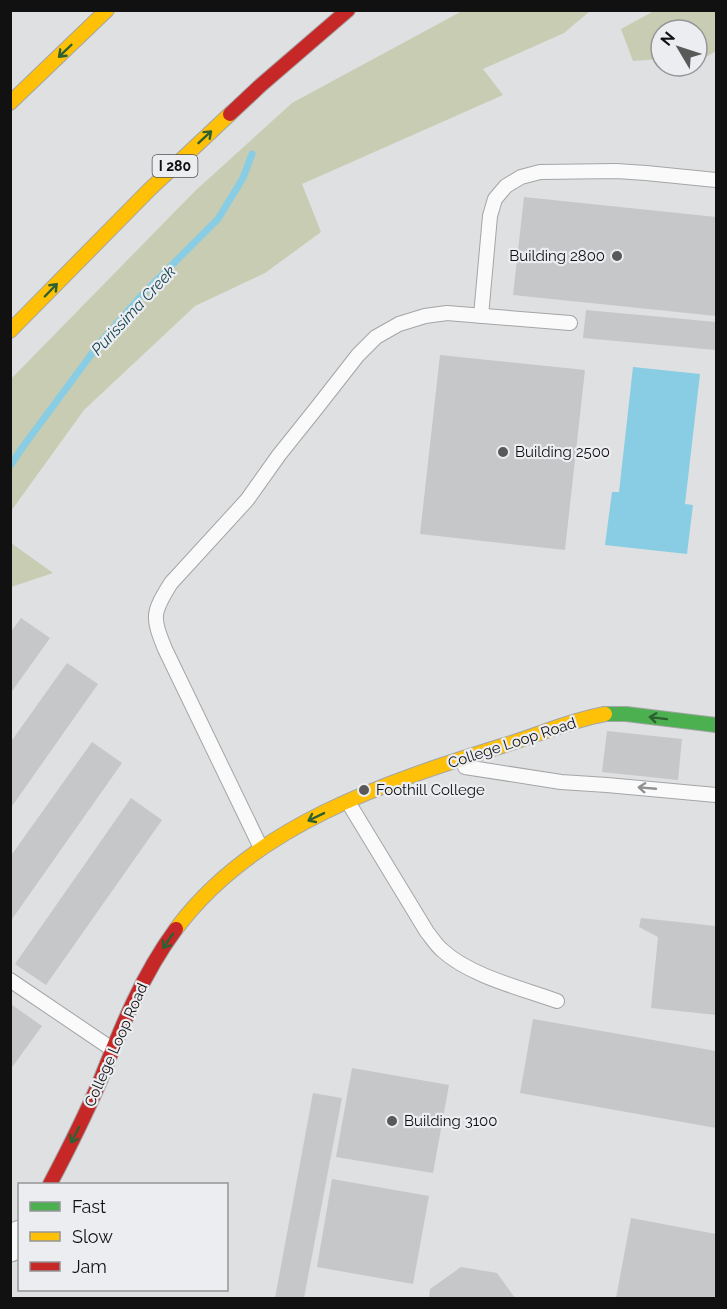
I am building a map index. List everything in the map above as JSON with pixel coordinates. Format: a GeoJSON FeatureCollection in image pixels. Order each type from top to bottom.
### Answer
{"type":"FeatureCollection","features":[{"type":"Feature","properties":{"kind":"main road"},"geometry":{"type":"LineString","coordinates":[[10,103],[107,10]]}},
{"type":"Feature","properties":{"kind":"main road","name":"I 280"},"geometry":{"type":"LineString","coordinates":[[10,332],[149,190],[261,85],[348,10]]}},
{"type":"Feature","properties":{"kind":"main road","name":"College Loop Road"},"geometry":{"type":"LineString","coordinates":[[51,1183],[79,1129],[139,988],[182,921],[221,880],[261,848],[313,818],[386,786],[582,720],[606,714],[624,714],[717,725]]}},
{"type":"Feature","properties":{"kind":"lane"},"geometry":{"type":"LineString","coordinates":[[481,316],[490,216],[495,199],[506,186],[522,177],[540,172],[616,171],[717,180]]}},
{"type":"Feature","properties":{"kind":"lane"},"geometry":{"type":"LineString","coordinates":[[261,848],[156,628],[155,613],[158,606],[171,584],[247,500],[300,428],[376,337],[399,324],[425,316],[447,313],[570,323]]}},
{"type":"Feature","properties":{"kind":"lane"},"geometry":{"type":"LineString","coordinates":[[448,764],[561,782],[717,795]]}},
{"type":"Feature","properties":{"kind":"lane"},"geometry":{"type":"LineString","coordinates":[[348,802],[427,932],[441,950],[482,975],[557,1000]]}},
{"type":"Feature","properties":{"kind":"lane"},"geometry":{"type":"LineString","coordinates":[[10,980],[112,1049]]}},
{"type":"Feature","properties":{"kind":"green space"},"geometry":{"type":"Polygon","coordinates":[[[464,10],[590,11],[564,33],[483,69],[503,95],[302,184],[321,232],[265,273],[195,306],[84,410],[11,511],[11,379],[195,191],[292,103],[464,10]]]}},
{"type":"Feature","properties":{"kind":"green space"},"geometry":{"type":"Polygon","coordinates":[[[654,11],[716,11],[716,51],[709,55],[709,18],[649,18],[649,60],[633,61],[621,29],[654,11]]]}},
{"type":"Feature","properties":{"kind":"green space"},"geometry":{"type":"Polygon","coordinates":[[[11,543],[53,573],[11,587],[11,543]]]}},
{"type":"Feature","properties":{"kind":"water"},"geometry":{"type":"Polygon","coordinates":[[[633,367],[700,374],[685,504],[693,505],[687,554],[605,545],[612,492],[619,492],[633,367]]]}},
{"type":"Feature","properties":{"kind":"building","name":"Building 2800"},"geometry":{"type":"Polygon","coordinates":[[[524,197],[716,217],[716,316],[513,295],[524,197]]]}},
{"type":"Feature","properties":{"kind":"building"},"geometry":{"type":"Polygon","coordinates":[[[586,310],[716,322],[716,350],[583,338],[586,310]]]}},
{"type":"Feature","properties":{"kind":"building","name":"Building 2500"},"geometry":{"type":"Polygon","coordinates":[[[440,355],[585,370],[565,550],[420,534],[440,355]]]}},
{"type":"Feature","properties":{"kind":"building"},"geometry":{"type":"Polygon","coordinates":[[[21,618],[50,638],[10,694],[10,633],[21,618]]]}},
{"type":"Feature","properties":{"kind":"building"},"geometry":{"type":"Polygon","coordinates":[[[67,663],[98,684],[10,809],[10,743],[67,663]]]}},
{"type":"Feature","properties":{"kind":"building"},"geometry":{"type":"Polygon","coordinates":[[[607,731],[682,739],[678,780],[602,772],[607,731]]]}},
{"type":"Feature","properties":{"kind":"building"},"geometry":{"type":"Polygon","coordinates":[[[92,742],[122,763],[10,922],[10,857],[92,742]]]}},
{"type":"Feature","properties":{"kind":"building"},"geometry":{"type":"Polygon","coordinates":[[[131,798],[162,820],[46,985],[15,964],[131,798]]]}},
{"type":"Feature","properties":{"kind":"building"},"geometry":{"type":"Polygon","coordinates":[[[641,918],[716,926],[716,1015],[651,1008],[658,937],[639,927],[641,918]]]}},
{"type":"Feature","properties":{"kind":"building"},"geometry":{"type":"Polygon","coordinates":[[[12,1005],[42,1026],[10,1070],[10,1007],[12,1005]]]}},
{"type":"Feature","properties":{"kind":"building"},"geometry":{"type":"Polygon","coordinates":[[[533,1019],[716,1051],[716,1128],[520,1093],[533,1019]]]}},
{"type":"Feature","properties":{"kind":"building","name":"Building 3100"},"geometry":{"type":"Polygon","coordinates":[[[352,1068],[449,1085],[433,1173],[336,1157],[352,1068]]]}},
{"type":"Feature","properties":{"kind":"building"},"geometry":{"type":"Polygon","coordinates":[[[313,1093],[342,1098],[304,1298],[275,1298],[313,1093]]]}},
{"type":"Feature","properties":{"kind":"building"},"geometry":{"type":"Polygon","coordinates":[[[332,1179],[429,1196],[413,1284],[317,1267],[332,1179]]]}},
{"type":"Feature","properties":{"kind":"building"},"geometry":{"type":"Polygon","coordinates":[[[631,1218],[716,1234],[716,1298],[616,1298],[631,1218]]]}},
{"type":"Feature","properties":{"kind":"building"},"geometry":{"type":"Polygon","coordinates":[[[461,1267],[497,1273],[515,1298],[429,1298],[430,1289],[461,1267]]]}},
{"type":"Feature","properties":{"kind":"waterway","name":"Purissima Creek"},"geometry":{"type":"LineString","coordinates":[[10,466],[99,344],[141,296],[218,219],[243,178],[252,154]]}},
{"type":"Feature","properties":{"kind":"traffic: fast"},"geometry":{"type":"LineString","coordinates":[[605,714],[626,714],[716,725]]}},
{"type":"Feature","properties":{"kind":"traffic: slow"},"geometry":{"type":"LineString","coordinates":[[10,103],[107,10]]}},
{"type":"Feature","properties":{"kind":"traffic: slow"},"geometry":{"type":"LineString","coordinates":[[10,331],[149,190],[230,114]]}},
{"type":"Feature","properties":{"kind":"traffic: slow"},"geometry":{"type":"LineString","coordinates":[[176,929],[207,893],[243,862],[283,835],[325,812],[414,775],[567,724],[605,714]]}},
{"type":"Feature","properties":{"kind":"traffic: jam"},"geometry":{"type":"LineString","coordinates":[[230,114],[348,10]]}},
{"type":"Feature","properties":{"kind":"traffic: jam"},"geometry":{"type":"LineString","coordinates":[[51,1183],[100,1081],[133,1002],[176,929]]}},
{"type":"Feature","properties":{"kind":"place","name":"Building 2800"},"geometry":{"type":"Point","coordinates":[617,256]}},
{"type":"Feature","properties":{"kind":"place","name":"Building 2500"},"geometry":{"type":"Point","coordinates":[503,452]}},
{"type":"Feature","properties":{"kind":"place","name":"Foothill College"},"geometry":{"type":"Point","coordinates":[364,790]}},
{"type":"Feature","properties":{"kind":"place","name":"Building 3100"},"geometry":{"type":"Point","coordinates":[392,1121]}}]}
